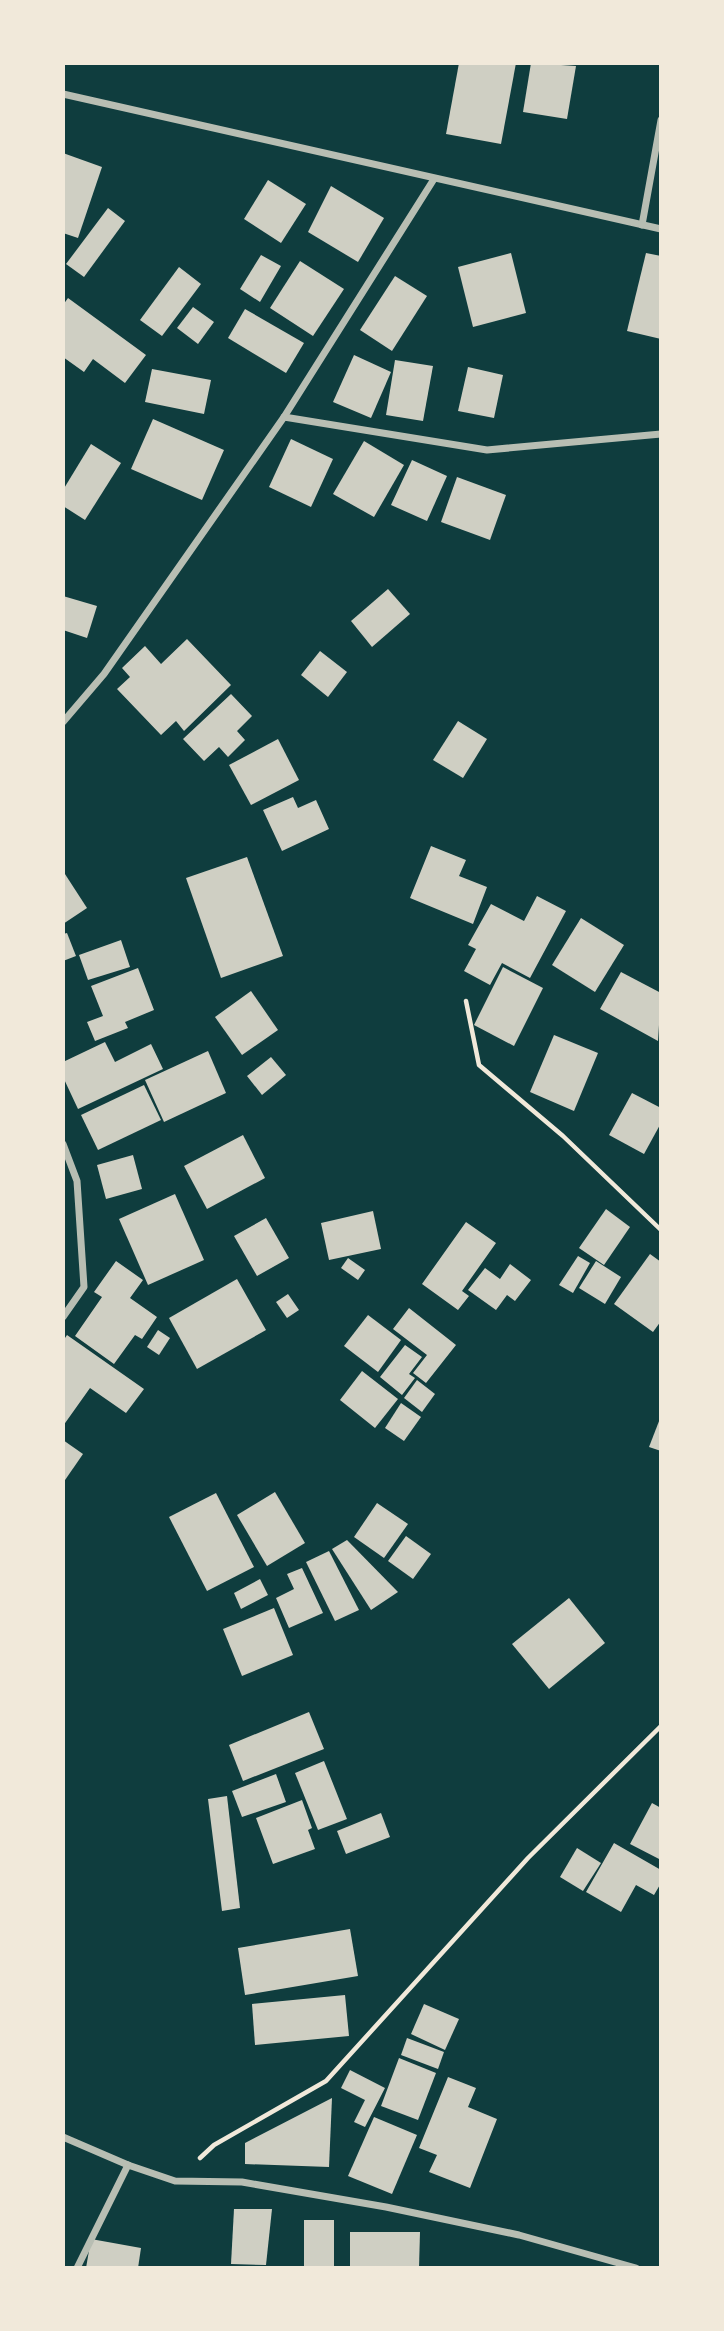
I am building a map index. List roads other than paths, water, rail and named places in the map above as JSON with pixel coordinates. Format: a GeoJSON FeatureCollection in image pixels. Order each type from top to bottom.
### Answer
{"type":"FeatureCollection","features":[{"type":"Feature","properties":{"kind":"street"},"geometry":{"type":"LineString","coordinates":[[63,94],[661,229]]}},
{"type":"Feature","properties":{"kind":"street"},"geometry":{"type":"LineString","coordinates":[[642,225],[661,120]]}},
{"type":"Feature","properties":{"kind":"street"},"geometry":{"type":"LineString","coordinates":[[63,722],[104,674],[284,417],[434,179]]}},
{"type":"Feature","properties":{"kind":"street"},"geometry":{"type":"LineString","coordinates":[[284,417],[486,450],[661,434]]}},
{"type":"Feature","properties":{"kind":"street"},"geometry":{"type":"LineString","coordinates":[[63,1144],[77,1181],[84,1287],[63,1317]]}},
{"type":"Feature","properties":{"kind":"street"},"geometry":{"type":"LineString","coordinates":[[63,2137],[128,2165],[175,2181],[242,2182],[386,2207],[519,2235],[636,2268]]}},
{"type":"Feature","properties":{"kind":"street"},"geometry":{"type":"LineString","coordinates":[[77,2268],[128,2165]]}}]}
